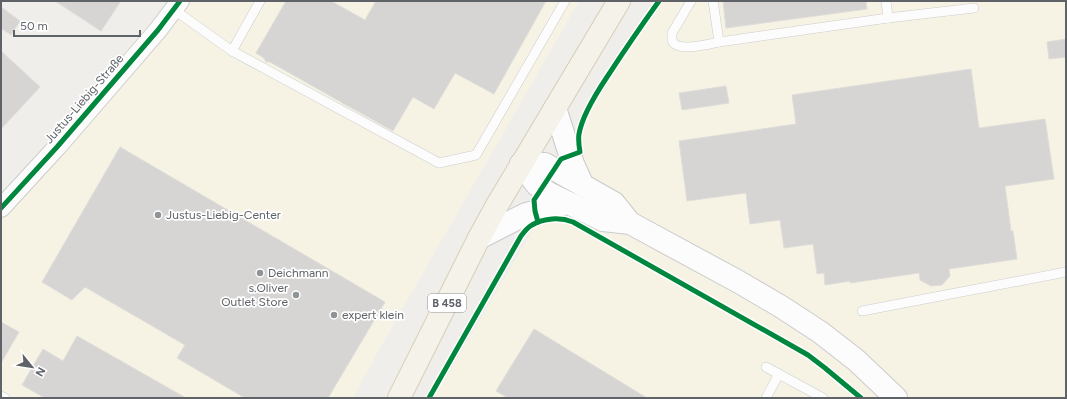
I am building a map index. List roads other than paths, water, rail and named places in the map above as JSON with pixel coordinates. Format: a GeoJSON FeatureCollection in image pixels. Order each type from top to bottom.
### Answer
{"type":"FeatureCollection","features":[{"type":"Feature","properties":{"kind":"main road","name":"B 458"},"geometry":{"type":"LineString","coordinates":[[399,398],[479,238],[554,108],[619,1]]}},
{"type":"Feature","properties":{"kind":"main road"},"geometry":{"type":"LineString","coordinates":[[554,108],[573,164],[583,186]]}},
{"type":"Feature","properties":{"kind":"main road"},"geometry":{"type":"LineString","coordinates":[[521,164],[545,164],[614,203],[630,223]]}},
{"type":"Feature","properties":{"kind":"main road"},"geometry":{"type":"LineString","coordinates":[[521,164],[537,185],[550,194],[603,220],[630,223],[780,306],[820,332],[856,360],[894,396]]}},
{"type":"Feature","properties":{"kind":"main road"},"geometry":{"type":"LineString","coordinates":[[479,238],[526,214],[567,203]]}},
{"type":"Feature","properties":{"kind":"street","name":"Justus-Liebig-Straße"},"geometry":{"type":"LineString","coordinates":[[1,208],[57,147],[158,30],[176,5]]}},
{"type":"Feature","properties":{"kind":"lane"},"geometry":{"type":"LineString","coordinates":[[232,51],[260,1]]}},
{"type":"Feature","properties":{"kind":"lane"},"geometry":{"type":"LineString","coordinates":[[176,5],[232,51],[439,163],[476,155],[565,1]]}},
{"type":"Feature","properties":{"kind":"lane"},"geometry":{"type":"LineString","coordinates":[[690,1],[672,33],[674,44],[680,47],[888,18],[974,8]]}},
{"type":"Feature","properties":{"kind":"lane"},"geometry":{"type":"LineString","coordinates":[[713,1],[719,42]]}},
{"type":"Feature","properties":{"kind":"lane"},"geometry":{"type":"LineString","coordinates":[[886,1],[888,18]]}},
{"type":"Feature","properties":{"kind":"lane"},"geometry":{"type":"LineString","coordinates":[[862,312],[1066,272]]}},
{"type":"Feature","properties":{"kind":"lane"},"geometry":{"type":"LineString","coordinates":[[766,367],[823,398]]}},
{"type":"Feature","properties":{"kind":"lane"},"geometry":{"type":"LineString","coordinates":[[766,398],[779,374]]}},
{"type":"Feature","properties":{"kind":"lane"},"geometry":{"type":"LineString","coordinates":[[1,396],[5,398]]}},
{"type":"Feature","properties":{"kind":"place","name":"Justus-Liebig-Center"},"geometry":{"type":"Point","coordinates":[158,215]}},
{"type":"Feature","properties":{"kind":"place","name":"Deichmann"},"geometry":{"type":"Point","coordinates":[260,273]}},
{"type":"Feature","properties":{"kind":"place","name":"s.Oliver Outlet Store"},"geometry":{"type":"Point","coordinates":[296,295]}},
{"type":"Feature","properties":{"kind":"place","name":"expert klein"},"geometry":{"type":"Point","coordinates":[334,315]}}]}
